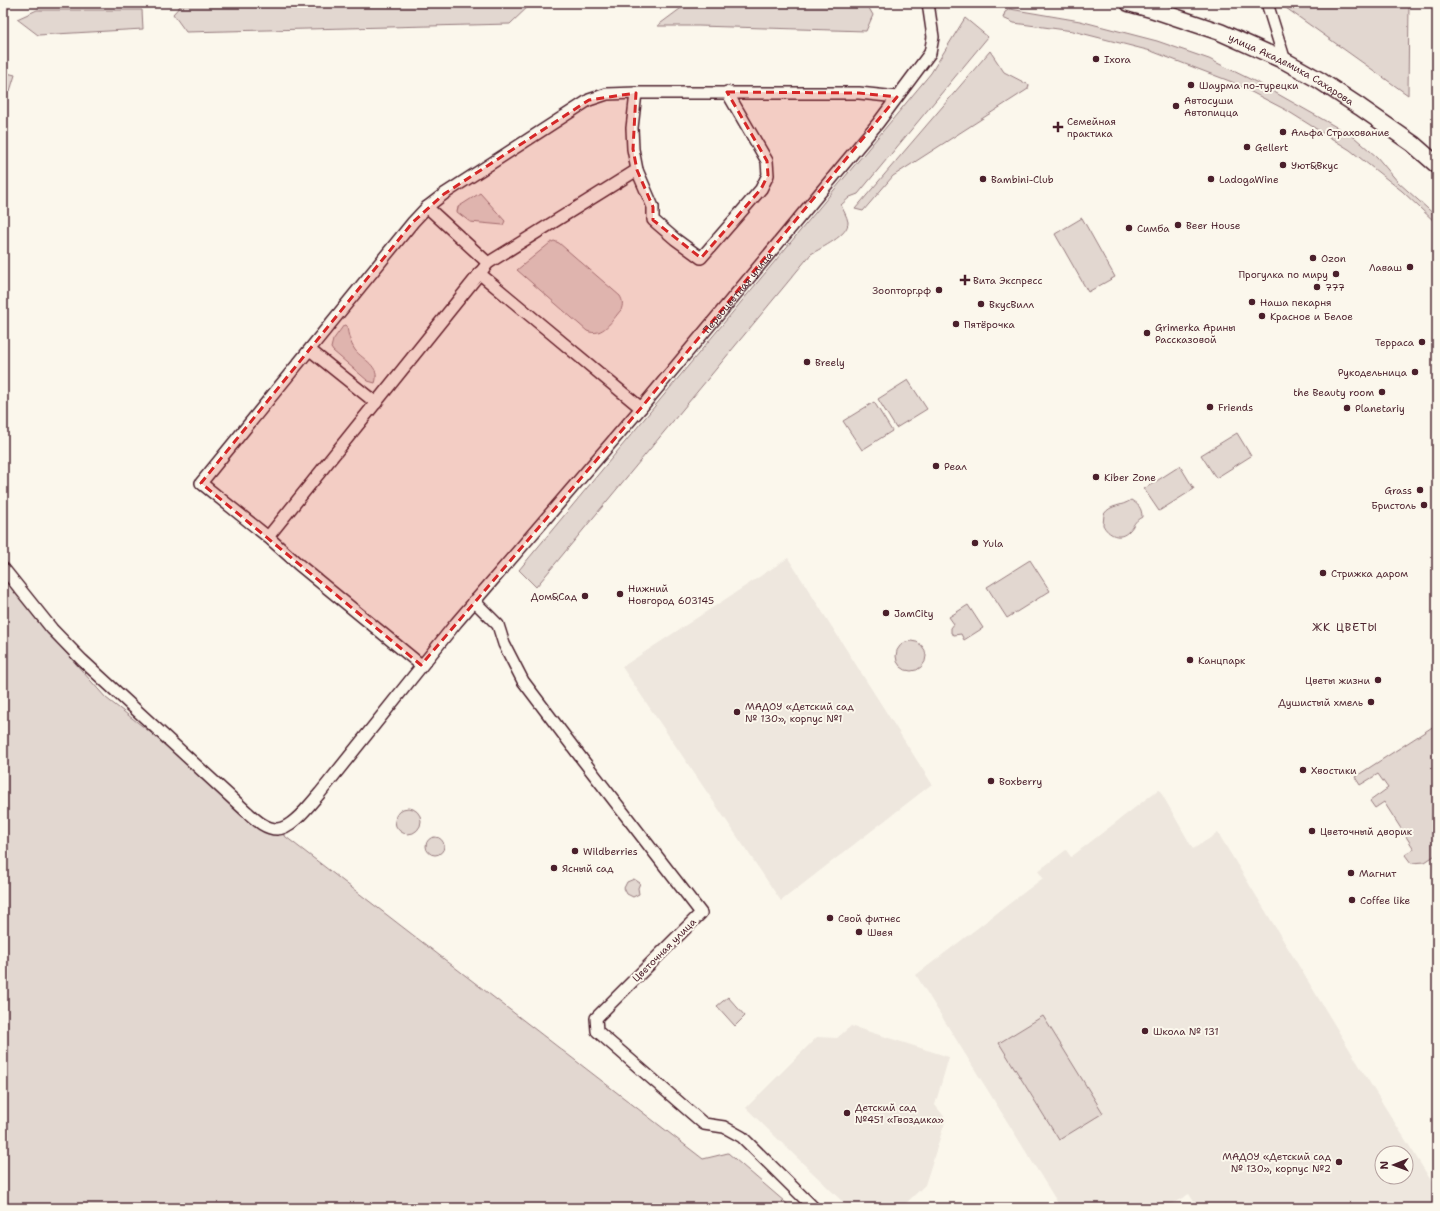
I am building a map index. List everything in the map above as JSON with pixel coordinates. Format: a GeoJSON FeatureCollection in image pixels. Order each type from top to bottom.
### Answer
{"type":"FeatureCollection","features":[{"type":"Feature","properties":{"kind":"main road","name":"улица Академика Сахарова"},"geometry":{"type":"LineString","coordinates":[[1129,3],[1220,32],[1284,61],[1325,84],[1413,144],[1437,165]]}},
{"type":"Feature","properties":{"kind":"street","name":"Первоцветная улица"},"geometry":{"type":"LineString","coordinates":[[4,569],[52,629],[82,660],[259,823],[277,829],[284,827],[296,819],[320,793],[421,665],[474,601],[641,408],[878,123],[930,53],[933,37],[928,3]]}},
{"type":"Feature","properties":{"kind":"street"},"geometry":{"type":"LineString","coordinates":[[1267,3],[1284,61]]}},
{"type":"Feature","properties":{"kind":"street"},"geometry":{"type":"LineString","coordinates":[[636,92],[632,128],[633,149],[637,170],[653,206],[653,220],[675,239],[701,258],[761,189],[768,175],[767,161],[727,92]]}},
{"type":"Feature","properties":{"kind":"street"},"geometry":{"type":"LineString","coordinates":[[421,665],[201,483],[412,222],[444,194],[589,100],[607,94],[636,92],[859,93],[897,97]]}},
{"type":"Feature","properties":{"kind":"street"},"geometry":{"type":"LineString","coordinates":[[268,537],[479,273],[488,264],[637,170]]}},
{"type":"Feature","properties":{"kind":"street"},"geometry":{"type":"LineString","coordinates":[[427,208],[488,264]]}},
{"type":"Feature","properties":{"kind":"street"},"geometry":{"type":"LineString","coordinates":[[479,273],[641,408]]}},
{"type":"Feature","properties":{"kind":"street"},"geometry":{"type":"LineString","coordinates":[[310,350],[376,403]]}},
{"type":"Feature","properties":{"kind":"street","name":"Цветочная улица"},"geometry":{"type":"LineString","coordinates":[[474,601],[498,625],[504,644],[523,681],[582,760],[701,913],[596,1018],[598,1031],[704,1124],[724,1127],[742,1137],[814,1208]]}},
{"type":"Feature","properties":{"kind":"highlighted area"},"geometry":{"type":"Polygon","coordinates":[[[727,92],[859,93],[897,97],[641,408],[421,665],[201,483],[413,222],[444,194],[589,100],[636,93],[633,149],[637,170],[653,207],[653,220],[701,258],[761,189],[768,175],[767,161],[727,92]]]}},
{"type":"Feature","properties":{"kind":"shaded area"},"geometry":{"type":"Polygon","coordinates":[[[183,3],[532,3],[510,24],[186,32],[173,14],[183,3]]]}},
{"type":"Feature","properties":{"kind":"shaded area"},"geometry":{"type":"Polygon","coordinates":[[[688,3],[866,3],[873,15],[866,31],[657,26],[688,3]]]}},
{"type":"Feature","properties":{"kind":"shaded area"},"geometry":{"type":"Polygon","coordinates":[[[1279,3],[1409,3],[1408,95],[1279,3]]]}},
{"type":"Feature","properties":{"kind":"shaded area"},"geometry":{"type":"Polygon","coordinates":[[[1010,9],[1080,21],[1157,41],[1209,59],[1260,84],[1354,137],[1377,157],[1398,182],[1437,217],[1437,224],[1402,191],[1350,150],[1286,110],[1232,82],[1151,51],[1073,31],[1014,23],[1003,18],[1005,12],[1010,9]]]}},
{"type":"Feature","properties":{"kind":"shaded area"},"geometry":{"type":"Polygon","coordinates":[[[37,10],[142,10],[143,29],[38,35],[17,19],[37,10]]]}},
{"type":"Feature","properties":{"kind":"shaded area"},"geometry":{"type":"Polygon","coordinates":[[[965,18],[988,37],[858,194],[850,197],[841,205],[848,222],[844,232],[834,241],[811,254],[536,587],[519,570],[931,73],[965,18]]]}},
{"type":"Feature","properties":{"kind":"shaded area"},"geometry":{"type":"Polygon","coordinates":[[[990,51],[1004,72],[1029,85],[1028,89],[893,176],[863,211],[855,209],[990,51]]]}},
{"type":"Feature","properties":{"kind":"shaded area"},"geometry":{"type":"Polygon","coordinates":[[[3,72],[15,75],[10,91],[3,92],[3,72]]]}},
{"type":"Feature","properties":{"kind":"shaded area"},"geometry":{"type":"Polygon","coordinates":[[[480,193],[505,221],[503,225],[470,222],[457,212],[458,207],[480,193]]]}},
{"type":"Feature","properties":{"kind":"shaded area"},"geometry":{"type":"Polygon","coordinates":[[[1082,218],[1115,277],[1088,292],[1055,234],[1082,218]]]}},
{"type":"Feature","properties":{"kind":"shaded area"},"geometry":{"type":"Polygon","coordinates":[[[554,241],[559,243],[620,296],[622,300],[621,310],[611,323],[602,330],[593,333],[587,331],[517,270],[554,241]]]}},
{"type":"Feature","properties":{"kind":"shaded area"},"geometry":{"type":"Polygon","coordinates":[[[344,325],[347,326],[355,350],[376,372],[375,383],[368,381],[331,348],[333,340],[344,325]]]}},
{"type":"Feature","properties":{"kind":"shaded area"},"geometry":{"type":"Polygon","coordinates":[[[908,380],[927,409],[896,428],[878,399],[908,380]]]}},
{"type":"Feature","properties":{"kind":"shaded area"},"geometry":{"type":"Polygon","coordinates":[[[874,402],[892,431],[862,450],[843,421],[874,402]]]}},
{"type":"Feature","properties":{"kind":"shaded area"},"geometry":{"type":"Polygon","coordinates":[[[1237,433],[1251,456],[1216,478],[1201,455],[1237,433]]]}},
{"type":"Feature","properties":{"kind":"shaded area"},"geometry":{"type":"Polygon","coordinates":[[[1180,466],[1194,489],[1159,511],[1144,489],[1180,466]]]}},
{"type":"Feature","properties":{"kind":"shaded area"},"geometry":{"type":"Polygon","coordinates":[[[1131,500],[1139,507],[1142,517],[1137,520],[1126,534],[1122,536],[1114,536],[1105,529],[1103,525],[1104,514],[1113,507],[1131,500]]]}},
{"type":"Feature","properties":{"kind":"shaded area"},"geometry":{"type":"Polygon","coordinates":[[[788,558],[932,784],[781,901],[622,667],[788,558]]]}},
{"type":"Feature","properties":{"kind":"shaded area"},"geometry":{"type":"Polygon","coordinates":[[[1030,560],[1050,591],[1007,618],[987,587],[1030,560]]]}},
{"type":"Feature","properties":{"kind":"shaded area"},"geometry":{"type":"Polygon","coordinates":[[[3,576],[43,613],[53,638],[106,698],[703,1159],[728,1153],[792,1208],[3,1208],[3,576]]]}},
{"type":"Feature","properties":{"kind":"shaded area"},"geometry":{"type":"Polygon","coordinates":[[[968,605],[983,628],[964,640],[961,634],[954,635],[951,633],[951,628],[954,624],[949,617],[968,605]]]}},
{"type":"Feature","properties":{"kind":"shaded area"},"geometry":{"type":"Polygon","coordinates":[[[911,641],[922,645],[926,656],[922,667],[911,671],[900,667],[896,656],[900,645],[911,641]]]}},
{"type":"Feature","properties":{"kind":"shaded area"},"geometry":{"type":"Polygon","coordinates":[[[1437,724],[1437,854],[1425,862],[1411,863],[1405,855],[1414,849],[1384,802],[1375,808],[1370,801],[1388,788],[1378,774],[1360,785],[1355,777],[1437,724]]]}},
{"type":"Feature","properties":{"kind":"shaded area","name":"Школа № 131"},"geometry":{"type":"Polygon","coordinates":[[[1159,789],[1193,849],[1218,833],[1409,1145],[1374,1145],[1374,1185],[1414,1185],[1414,1153],[1437,1190],[1437,1208],[1198,1208],[1189,1194],[1165,1208],[1061,1208],[916,975],[1043,878],[1038,871],[1066,850],[1071,857],[1159,789]]]}},
{"type":"Feature","properties":{"kind":"shaded area"},"geometry":{"type":"Polygon","coordinates":[[[408,808],[417,812],[421,821],[417,830],[408,834],[399,830],[395,821],[399,812],[408,808]]]}},
{"type":"Feature","properties":{"kind":"shaded area"},"geometry":{"type":"Polygon","coordinates":[[[431,837],[439,837],[444,842],[442,853],[439,855],[431,855],[426,850],[426,842],[431,837]]]}},
{"type":"Feature","properties":{"kind":"shaded area"},"geometry":{"type":"Polygon","coordinates":[[[634,879],[640,883],[638,888],[639,894],[633,897],[627,894],[624,888],[627,882],[634,879]]]}},
{"type":"Feature","properties":{"kind":"shaded area"},"geometry":{"type":"Polygon","coordinates":[[[728,997],[745,1016],[735,1026],[717,1006],[728,997]]]}},
{"type":"Feature","properties":{"kind":"shaded area"},"geometry":{"type":"Polygon","coordinates":[[[1043,1016],[1103,1113],[1059,1140],[999,1043],[1043,1016]]]}},
{"type":"Feature","properties":{"kind":"shaded area","name":"Детский сад №451 «Гвоздика»"},"geometry":{"type":"Polygon","coordinates":[[[851,1026],[949,1057],[935,1105],[946,1119],[925,1185],[901,1208],[849,1208],[746,1108],[817,1037],[837,1038],[851,1026]]]}},
{"type":"Feature","properties":{"kind":"place","name":"Ixora"},"geometry":{"type":"Point","coordinates":[1096,59]}},
{"type":"Feature","properties":{"kind":"place","name":"Шаурма по-турецки"},"geometry":{"type":"Point","coordinates":[1191,85]}},
{"type":"Feature","properties":{"kind":"place","name":"Автосуши Автопицца"},"geometry":{"type":"Point","coordinates":[1176,106]}},
{"type":"Feature","properties":{"kind":"place","name":"Семейная практика"},"geometry":{"type":"Point","coordinates":[1058,127]}},
{"type":"Feature","properties":{"kind":"place","name":"Альфа Страхование"},"geometry":{"type":"Point","coordinates":[1283,132]}},
{"type":"Feature","properties":{"kind":"place","name":"Gellert"},"geometry":{"type":"Point","coordinates":[1247,147]}},
{"type":"Feature","properties":{"kind":"place","name":"Уют&Вкус"},"geometry":{"type":"Point","coordinates":[1283,165]}},
{"type":"Feature","properties":{"kind":"place","name":"Bambini-Club"},"geometry":{"type":"Point","coordinates":[983,179]}},
{"type":"Feature","properties":{"kind":"place","name":"LadogaWine"},"geometry":{"type":"Point","coordinates":[1211,179]}},
{"type":"Feature","properties":{"kind":"place","name":"Beer House"},"geometry":{"type":"Point","coordinates":[1178,225]}},
{"type":"Feature","properties":{"kind":"place","name":"Симба"},"geometry":{"type":"Point","coordinates":[1129,228]}},
{"type":"Feature","properties":{"kind":"place","name":"Ozon"},"geometry":{"type":"Point","coordinates":[1313,258]}},
{"type":"Feature","properties":{"kind":"place","name":"Лаваш"},"geometry":{"type":"Point","coordinates":[1410,267]}},
{"type":"Feature","properties":{"kind":"place","name":"Прогулка по миру"},"geometry":{"type":"Point","coordinates":[1336,274]}},
{"type":"Feature","properties":{"kind":"place","name":"Вита Экспресс"},"geometry":{"type":"Point","coordinates":[965,280]}},
{"type":"Feature","properties":{"kind":"place","name":"777"},"geometry":{"type":"Point","coordinates":[1317,287]}},
{"type":"Feature","properties":{"kind":"place","name":"Зоопторг.рф"},"geometry":{"type":"Point","coordinates":[939,290]}},
{"type":"Feature","properties":{"kind":"place","name":"Наша пекарня"},"geometry":{"type":"Point","coordinates":[1252,302]}},
{"type":"Feature","properties":{"kind":"place","name":"ВкусВилл"},"geometry":{"type":"Point","coordinates":[981,304]}},
{"type":"Feature","properties":{"kind":"place","name":"Красное и Белое"},"geometry":{"type":"Point","coordinates":[1262,316]}},
{"type":"Feature","properties":{"kind":"place","name":"Пятёрочка"},"geometry":{"type":"Point","coordinates":[956,324]}},
{"type":"Feature","properties":{"kind":"place","name":"Grimerka Арины Рассказовой"},"geometry":{"type":"Point","coordinates":[1147,333]}},
{"type":"Feature","properties":{"kind":"place","name":"Терраса"},"geometry":{"type":"Point","coordinates":[1422,342]}},
{"type":"Feature","properties":{"kind":"place","name":"Breely"},"geometry":{"type":"Point","coordinates":[807,362]}},
{"type":"Feature","properties":{"kind":"place","name":"Рукодельница"},"geometry":{"type":"Point","coordinates":[1415,372]}},
{"type":"Feature","properties":{"kind":"place","name":"the Beauty room"},"geometry":{"type":"Point","coordinates":[1382,392]}},
{"type":"Feature","properties":{"kind":"place","name":"Friends"},"geometry":{"type":"Point","coordinates":[1210,407]}},
{"type":"Feature","properties":{"kind":"place","name":"Planetariy"},"geometry":{"type":"Point","coordinates":[1347,408]}},
{"type":"Feature","properties":{"kind":"place","name":"Реал"},"geometry":{"type":"Point","coordinates":[936,466]}},
{"type":"Feature","properties":{"kind":"place","name":"Kiber Zone"},"geometry":{"type":"Point","coordinates":[1096,477]}},
{"type":"Feature","properties":{"kind":"place","name":"Grass"},"geometry":{"type":"Point","coordinates":[1420,490]}},
{"type":"Feature","properties":{"kind":"place","name":"Бристоль"},"geometry":{"type":"Point","coordinates":[1424,505]}},
{"type":"Feature","properties":{"kind":"place","name":"Yula"},"geometry":{"type":"Point","coordinates":[975,543]}},
{"type":"Feature","properties":{"kind":"place","name":"Стрижка даром"},"geometry":{"type":"Point","coordinates":[1323,573]}},
{"type":"Feature","properties":{"kind":"place","name":"Нижний Новгород 603145"},"geometry":{"type":"Point","coordinates":[620,594]}},
{"type":"Feature","properties":{"kind":"place","name":"Дом&Сад"},"geometry":{"type":"Point","coordinates":[585,596]}},
{"type":"Feature","properties":{"kind":"place","name":"JamCity"},"geometry":{"type":"Point","coordinates":[886,613]}},
{"type":"Feature","properties":{"kind":"place","name":"Канцпарк"},"geometry":{"type":"Point","coordinates":[1190,660]}},
{"type":"Feature","properties":{"kind":"place","name":"Цветы жизни"},"geometry":{"type":"Point","coordinates":[1378,680]}},
{"type":"Feature","properties":{"kind":"place","name":"Душистый хмель"},"geometry":{"type":"Point","coordinates":[1371,702]}},
{"type":"Feature","properties":{"kind":"place","name":"МАДОУ «Детский сад № 130», корпус №1"},"geometry":{"type":"Point","coordinates":[737,712]}},
{"type":"Feature","properties":{"kind":"place","name":"Хвостики"},"geometry":{"type":"Point","coordinates":[1303,770]}},
{"type":"Feature","properties":{"kind":"place","name":"Boxberry"},"geometry":{"type":"Point","coordinates":[991,781]}},
{"type":"Feature","properties":{"kind":"place","name":"Цветочный дворик"},"geometry":{"type":"Point","coordinates":[1312,831]}},
{"type":"Feature","properties":{"kind":"place","name":"Wildberries"},"geometry":{"type":"Point","coordinates":[575,851]}},
{"type":"Feature","properties":{"kind":"place","name":"Ясный сад"},"geometry":{"type":"Point","coordinates":[554,868]}},
{"type":"Feature","properties":{"kind":"place","name":"Магнит"},"geometry":{"type":"Point","coordinates":[1351,873]}},
{"type":"Feature","properties":{"kind":"place","name":"Coffee like"},"geometry":{"type":"Point","coordinates":[1352,900]}},
{"type":"Feature","properties":{"kind":"place","name":"Свой фитнес"},"geometry":{"type":"Point","coordinates":[830,918]}},
{"type":"Feature","properties":{"kind":"place","name":"Швея"},"geometry":{"type":"Point","coordinates":[859,932]}},
{"type":"Feature","properties":{"kind":"place","name":"Школа № 131"},"geometry":{"type":"Point","coordinates":[1145,1031]}},
{"type":"Feature","properties":{"kind":"place","name":"Детский сад №451 «Гвоздика»"},"geometry":{"type":"Point","coordinates":[847,1113]}},
{"type":"Feature","properties":{"kind":"place","name":"МАДОУ «Детский сад № 130», корпус №2"},"geometry":{"type":"Point","coordinates":[1339,1162]}},
{"type":"Feature","properties":{"kind":"district","name":"ЖК ЦВЕТЫ"},"geometry":{"type":"Point","coordinates":[1345,627]}}]}
